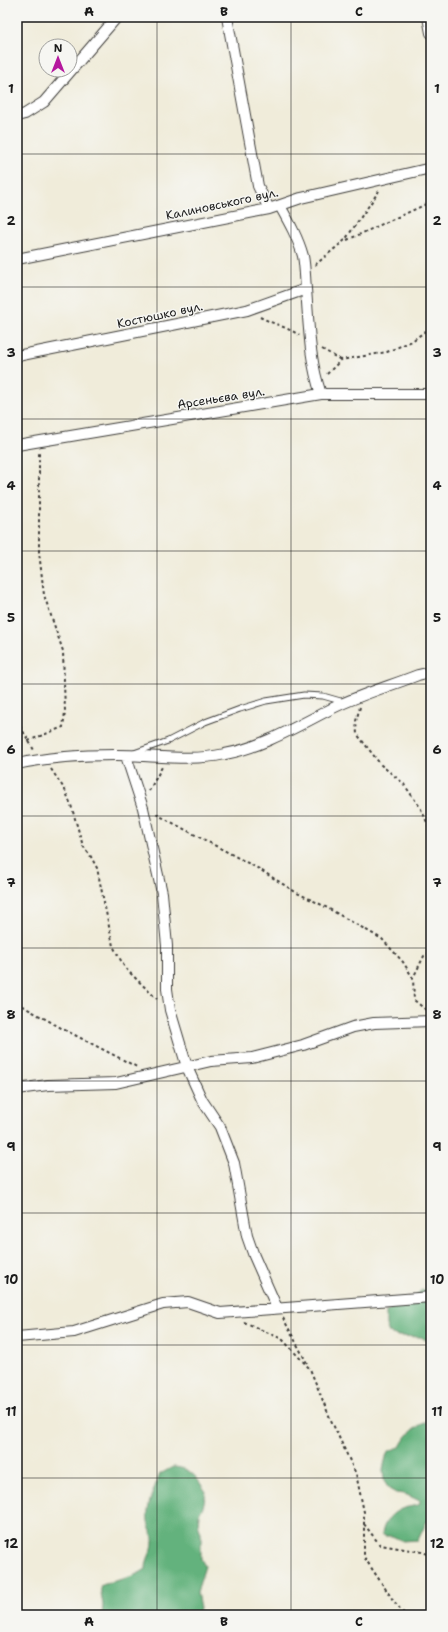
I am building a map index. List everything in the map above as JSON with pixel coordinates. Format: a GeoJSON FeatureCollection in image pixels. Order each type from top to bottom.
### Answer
{"type":"FeatureCollection","features":[{"type":"Feature","properties":{"kind":"street"},"geometry":{"type":"LineString","coordinates":[[21,115],[44,102],[117,17]]}},
{"type":"Feature","properties":{"kind":"street"},"geometry":{"type":"LineString","coordinates":[[227,17],[258,186],[269,209]]}},
{"type":"Feature","properties":{"kind":"street"},"geometry":{"type":"LineString","coordinates":[[428,17],[431,33]]}},
{"type":"Feature","properties":{"kind":"street","name":"Калиновського вул."},"geometry":{"type":"LineString","coordinates":[[17,259],[269,209],[301,198],[431,168]]}},
{"type":"Feature","properties":{"kind":"street"},"geometry":{"type":"LineString","coordinates":[[280,206],[294,231],[303,257],[309,315],[309,342],[317,383],[321,394]]}},
{"type":"Feature","properties":{"kind":"street","name":"Костюшко вул."},"geometry":{"type":"LineString","coordinates":[[17,356],[247,310],[306,288]]}},
{"type":"Feature","properties":{"kind":"street","name":"Арсеньєва вул."},"geometry":{"type":"LineString","coordinates":[[17,445],[321,394],[431,394]]}},
{"type":"Feature","properties":{"kind":"street"},"geometry":{"type":"LineString","coordinates":[[17,764],[42,759],[126,756],[187,759],[226,754],[297,728],[334,707],[418,675],[431,672]]}},
{"type":"Feature","properties":{"kind":"street"},"geometry":{"type":"LineString","coordinates":[[126,756],[143,808],[162,893],[167,946],[167,989],[170,1010],[186,1068],[202,1100],[220,1127],[234,1163],[247,1236],[254,1256],[277,1308]]}},
{"type":"Feature","properties":{"kind":"street"},"geometry":{"type":"LineString","coordinates":[[17,1089],[48,1085],[116,1083],[212,1061],[260,1056],[303,1046],[353,1027],[430,1016]]}},
{"type":"Feature","properties":{"kind":"street"},"geometry":{"type":"LineString","coordinates":[[17,1337],[74,1332],[163,1304],[188,1302],[220,1313],[431,1297]]}},
{"type":"Feature","properties":{"kind":"lane"},"geometry":{"type":"LineString","coordinates":[[126,756],[168,741],[212,719],[266,701],[304,695],[323,696],[346,703]]}},
{"type":"Feature","properties":{"kind":"path"},"geometry":{"type":"LineString","coordinates":[[346,240],[388,178]]}},
{"type":"Feature","properties":{"kind":"path"},"geometry":{"type":"LineString","coordinates":[[305,274],[346,240],[431,202]]}},
{"type":"Feature","properties":{"kind":"path"},"geometry":{"type":"LineString","coordinates":[[247,310],[273,323],[290,329],[309,342],[341,360]]}},
{"type":"Feature","properties":{"kind":"path"},"geometry":{"type":"LineString","coordinates":[[317,383],[341,360],[387,352],[412,341],[431,327]]}},
{"type":"Feature","properties":{"kind":"path"},"geometry":{"type":"LineString","coordinates":[[28,741],[63,727],[65,712],[63,651],[44,595],[39,552],[38,441]]}},
{"type":"Feature","properties":{"kind":"path"},"geometry":{"type":"LineString","coordinates":[[364,696],[356,721],[357,734],[366,748],[381,764],[403,783],[420,807],[431,831]]}},
{"type":"Feature","properties":{"kind":"path"},"geometry":{"type":"LineString","coordinates":[[17,721],[28,741],[65,790],[72,805],[83,846],[97,868],[113,946],[125,968],[141,985],[170,1010]]}},
{"type":"Feature","properties":{"kind":"path"},"geometry":{"type":"LineString","coordinates":[[170,758],[159,772],[143,808],[259,869],[297,893],[382,938],[403,962],[413,978]]}},
{"type":"Feature","properties":{"kind":"path"},"geometry":{"type":"LineString","coordinates":[[430,1016],[414,1000],[413,978],[424,956],[431,952]]}},
{"type":"Feature","properties":{"kind":"path"},"geometry":{"type":"LineString","coordinates":[[17,1002],[63,1029],[152,1075]]}},
{"type":"Feature","properties":{"kind":"path"},"geometry":{"type":"LineString","coordinates":[[277,1308],[310,1369],[330,1418],[356,1474],[364,1512],[364,1557],[405,1615]]}},
{"type":"Feature","properties":{"kind":"path"},"geometry":{"type":"LineString","coordinates":[[241,1321],[282,1338],[310,1369]]}},
{"type":"Feature","properties":{"kind":"path"},"geometry":{"type":"LineString","coordinates":[[364,1523],[380,1545],[422,1552],[431,1555]]}},
{"type":"Feature","properties":{"kind":"green space"},"geometry":{"type":"Polygon","coordinates":[[[422,1290],[431,1291],[431,1343],[421,1337],[398,1336],[389,1333],[386,1325],[386,1312],[395,1306],[413,1305],[416,1296],[422,1290]]]}},
{"type":"Feature","properties":{"kind":"green space"},"geometry":{"type":"Polygon","coordinates":[[[431,1420],[431,1522],[427,1521],[418,1540],[403,1541],[392,1536],[385,1536],[382,1534],[383,1529],[392,1515],[404,1508],[420,1504],[420,1501],[405,1494],[396,1493],[389,1489],[384,1481],[383,1469],[387,1453],[400,1447],[412,1430],[431,1420]]]}},
{"type":"Feature","properties":{"kind":"green space"},"geometry":{"type":"Polygon","coordinates":[[[173,1467],[185,1469],[193,1474],[206,1492],[203,1507],[199,1514],[198,1524],[201,1533],[201,1559],[205,1566],[197,1592],[200,1608],[198,1614],[102,1615],[103,1605],[100,1586],[130,1577],[146,1569],[153,1542],[153,1537],[148,1522],[149,1503],[160,1474],[173,1467]]]}}]}
